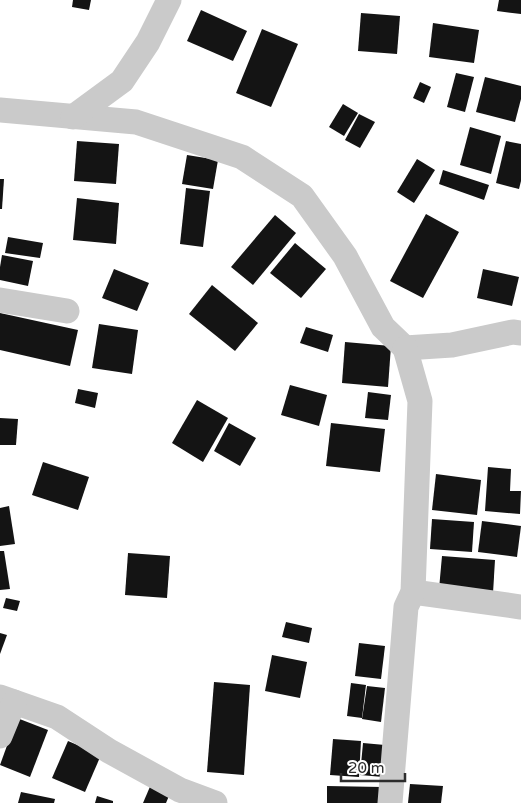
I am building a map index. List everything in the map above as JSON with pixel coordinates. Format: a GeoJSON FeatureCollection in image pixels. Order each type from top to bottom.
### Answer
{"type":"FeatureCollection","features":[{"type":"Feature","properties":{"kind":"street"},"geometry":{"type":"LineString","coordinates":[[72,117],[122,80],[148,42],[169,0]]}},
{"type":"Feature","properties":{"kind":"street"},"geometry":{"type":"LineString","coordinates":[[0,110],[136,122],[242,157],[302,196],[345,256],[383,327],[405,348],[420,401],[413,592],[406,607],[390,803]]}},
{"type":"Feature","properties":{"kind":"street"},"geometry":{"type":"LineString","coordinates":[[0,300],[67,311]]}},
{"type":"Feature","properties":{"kind":"street"},"geometry":{"type":"LineString","coordinates":[[405,348],[452,345],[521,332]]}},
{"type":"Feature","properties":{"kind":"street"},"geometry":{"type":"LineString","coordinates":[[413,592],[521,607]]}},
{"type":"Feature","properties":{"kind":"street"},"geometry":{"type":"LineString","coordinates":[[0,736],[7,700],[57,717],[178,797],[215,803]]}},
{"type":"Feature","properties":{"kind":"building"},"geometry":{"type":"Polygon","coordinates":[[[73,0],[91,0],[89,10],[72,7],[73,0]]]}},
{"type":"Feature","properties":{"kind":"building"},"geometry":{"type":"Polygon","coordinates":[[[499,0],[521,0],[521,14],[497,11],[499,0]]]}},
{"type":"Feature","properties":{"kind":"building"},"geometry":{"type":"Polygon","coordinates":[[[201,10],[247,31],[233,61],[187,41],[201,10]]]}},
{"type":"Feature","properties":{"kind":"building"},"geometry":{"type":"Polygon","coordinates":[[[361,13],[400,16],[397,54],[358,51],[361,13]]]}},
{"type":"Feature","properties":{"kind":"building"},"geometry":{"type":"Polygon","coordinates":[[[433,23],[479,30],[474,63],[429,57],[433,23]]]}},
{"type":"Feature","properties":{"kind":"building"},"geometry":{"type":"Polygon","coordinates":[[[262,29],[298,44],[271,107],[236,93],[262,29]]]}},
{"type":"Feature","properties":{"kind":"building"},"geometry":{"type":"Polygon","coordinates":[[[456,73],[474,77],[465,112],[447,107],[456,73]]]}},
{"type":"Feature","properties":{"kind":"building"},"geometry":{"type":"Polygon","coordinates":[[[485,77],[521,86],[521,99],[515,122],[476,112],[485,77]]]}},
{"type":"Feature","properties":{"kind":"building"},"geometry":{"type":"Polygon","coordinates":[[[420,82],[431,87],[424,103],[413,98],[420,82]]]}},
{"type":"Feature","properties":{"kind":"building"},"geometry":{"type":"Polygon","coordinates":[[[343,104],[358,113],[344,136],[329,127],[343,104]]]}},
{"type":"Feature","properties":{"kind":"building"},"geometry":{"type":"Polygon","coordinates":[[[359,114],[375,122],[360,148],[345,140],[359,114]]]}},
{"type":"Feature","properties":{"kind":"building"},"geometry":{"type":"Polygon","coordinates":[[[470,127],[501,136],[491,174],[460,165],[470,127]]]}},
{"type":"Feature","properties":{"kind":"building"},"geometry":{"type":"Polygon","coordinates":[[[77,141],[119,144],[116,184],[74,181],[77,141]]]}},
{"type":"Feature","properties":{"kind":"building"},"geometry":{"type":"Polygon","coordinates":[[[506,141],[521,144],[521,181],[519,189],[496,183],[506,141]]]}},
{"type":"Feature","properties":{"kind":"building"},"geometry":{"type":"Polygon","coordinates":[[[187,155],[218,160],[213,189],[182,184],[187,155]]]}},
{"type":"Feature","properties":{"kind":"building"},"geometry":{"type":"Polygon","coordinates":[[[417,159],[435,170],[414,203],[397,192],[417,159]]]}},
{"type":"Feature","properties":{"kind":"building"},"geometry":{"type":"Polygon","coordinates":[[[443,170],[489,185],[484,200],[439,184],[443,170]]]}},
{"type":"Feature","properties":{"kind":"building"},"geometry":{"type":"Polygon","coordinates":[[[0,179],[4,179],[2,209],[0,209],[0,179]]]}},
{"type":"Feature","properties":{"kind":"building"},"geometry":{"type":"Polygon","coordinates":[[[186,188],[210,191],[203,247],[180,244],[186,188]]]}},
{"type":"Feature","properties":{"kind":"building"},"geometry":{"type":"Polygon","coordinates":[[[77,198],[119,203],[116,244],[73,240],[77,198]]]}},
{"type":"Feature","properties":{"kind":"building"},"geometry":{"type":"Polygon","coordinates":[[[426,214],[459,232],[423,298],[390,281],[426,214]]]}},
{"type":"Feature","properties":{"kind":"building"},"geometry":{"type":"Polygon","coordinates":[[[275,215],[296,233],[253,285],[231,267],[275,215]]]}},
{"type":"Feature","properties":{"kind":"building"},"geometry":{"type":"Polygon","coordinates":[[[8,237],[43,243],[40,258],[5,253],[8,237]]]}},
{"type":"Feature","properties":{"kind":"building"},"geometry":{"type":"Polygon","coordinates":[[[295,243],[326,269],[301,298],[270,273],[295,243]]]}},
{"type":"Feature","properties":{"kind":"building"},"geometry":{"type":"Polygon","coordinates":[[[2,255],[33,261],[28,286],[0,280],[2,255]]]}},
{"type":"Feature","properties":{"kind":"building"},"geometry":{"type":"Polygon","coordinates":[[[114,269],[149,283],[137,311],[102,298],[114,269]]]}},
{"type":"Feature","properties":{"kind":"building"},"geometry":{"type":"Polygon","coordinates":[[[483,269],[519,277],[512,306],[477,298],[483,269]]]}},
{"type":"Feature","properties":{"kind":"building"},"geometry":{"type":"Polygon","coordinates":[[[212,285],[258,323],[235,351],[189,314],[212,285]]]}},
{"type":"Feature","properties":{"kind":"building"},"geometry":{"type":"Polygon","coordinates":[[[0,313],[78,330],[70,366],[0,350],[0,313]]]}},
{"type":"Feature","properties":{"kind":"building"},"geometry":{"type":"Polygon","coordinates":[[[99,324],[138,330],[132,374],[92,368],[99,324]]]}},
{"type":"Feature","properties":{"kind":"building"},"geometry":{"type":"Polygon","coordinates":[[[306,327],[333,335],[328,352],[300,343],[306,327]]]}},
{"type":"Feature","properties":{"kind":"building"},"geometry":{"type":"Polygon","coordinates":[[[345,342],[391,346],[388,387],[342,383],[345,342]]]}},
{"type":"Feature","properties":{"kind":"building"},"geometry":{"type":"Polygon","coordinates":[[[290,385],[327,395],[319,426],[281,415],[290,385]]]}},
{"type":"Feature","properties":{"kind":"building"},"geometry":{"type":"Polygon","coordinates":[[[78,389],[98,393],[95,408],[75,403],[78,389]]]}},
{"type":"Feature","properties":{"kind":"building"},"geometry":{"type":"Polygon","coordinates":[[[368,392],[391,395],[388,420],[365,418],[368,392]]]}},
{"type":"Feature","properties":{"kind":"building"},"geometry":{"type":"Polygon","coordinates":[[[197,400],[228,418],[203,462],[172,443],[197,400]]]}},
{"type":"Feature","properties":{"kind":"building"},"geometry":{"type":"Polygon","coordinates":[[[0,418],[18,419],[16,445],[0,445],[0,418]]]}},
{"type":"Feature","properties":{"kind":"building"},"geometry":{"type":"Polygon","coordinates":[[[229,423],[256,438],[240,466],[214,451],[229,423]]]}},
{"type":"Feature","properties":{"kind":"building"},"geometry":{"type":"Polygon","coordinates":[[[331,423],[385,429],[380,472],[326,466],[331,423]]]}},
{"type":"Feature","properties":{"kind":"building"},"geometry":{"type":"Polygon","coordinates":[[[43,462],[89,477],[78,510],[32,495],[43,462]]]}},
{"type":"Feature","properties":{"kind":"building"},"geometry":{"type":"Polygon","coordinates":[[[488,467],[511,469],[510,491],[521,491],[520,514],[485,511],[488,467]]]}},
{"type":"Feature","properties":{"kind":"building"},"geometry":{"type":"Polygon","coordinates":[[[436,474],[481,480],[477,515],[432,510],[436,474]]]}},
{"type":"Feature","properties":{"kind":"building"},"geometry":{"type":"Polygon","coordinates":[[[9,506],[15,544],[0,546],[0,508],[9,506]]]}},
{"type":"Feature","properties":{"kind":"building"},"geometry":{"type":"Polygon","coordinates":[[[432,519],[474,522],[472,552],[430,549],[432,519]]]}},
{"type":"Feature","properties":{"kind":"building"},"geometry":{"type":"Polygon","coordinates":[[[482,521],[521,526],[517,557],[478,552],[482,521]]]}},
{"type":"Feature","properties":{"kind":"building"},"geometry":{"type":"Polygon","coordinates":[[[0,551],[4,551],[10,589],[0,590],[0,551]]]}},
{"type":"Feature","properties":{"kind":"building"},"geometry":{"type":"Polygon","coordinates":[[[128,553],[170,556],[167,598],[125,595],[128,553]]]}},
{"type":"Feature","properties":{"kind":"building"},"geometry":{"type":"Polygon","coordinates":[[[442,556],[495,560],[493,593],[439,589],[442,556]]]}},
{"type":"Feature","properties":{"kind":"building"},"geometry":{"type":"Polygon","coordinates":[[[6,598],[20,601],[17,611],[3,608],[6,598]]]}},
{"type":"Feature","properties":{"kind":"building"},"geometry":{"type":"Polygon","coordinates":[[[286,622],[312,628],[309,643],[282,637],[286,622]]]}},
{"type":"Feature","properties":{"kind":"building"},"geometry":{"type":"Polygon","coordinates":[[[0,633],[7,635],[0,654],[0,633]]]}},
{"type":"Feature","properties":{"kind":"building"},"geometry":{"type":"Polygon","coordinates":[[[359,643],[385,646],[381,679],[355,676],[359,643]]]}},
{"type":"Feature","properties":{"kind":"building"},"geometry":{"type":"Polygon","coordinates":[[[272,655],[307,662],[300,698],[265,691],[272,655]]]}},
{"type":"Feature","properties":{"kind":"building"},"geometry":{"type":"Polygon","coordinates":[[[214,682],[250,685],[244,775],[207,772],[214,682]]]}},
{"type":"Feature","properties":{"kind":"building"},"geometry":{"type":"Polygon","coordinates":[[[351,683],[366,685],[362,718],[347,716],[351,683]]]}},
{"type":"Feature","properties":{"kind":"building"},"geometry":{"type":"Polygon","coordinates":[[[367,686],[385,688],[381,722],[362,719],[367,686]]]}},
{"type":"Feature","properties":{"kind":"building"},"geometry":{"type":"Polygon","coordinates":[[[17,718],[48,730],[30,777],[0,765],[17,718]]]}},
{"type":"Feature","properties":{"kind":"building"},"geometry":{"type":"Polygon","coordinates":[[[333,739],[361,741],[359,777],[330,775],[333,739]]]}},
{"type":"Feature","properties":{"kind":"building"},"geometry":{"type":"Polygon","coordinates":[[[68,741],[101,755],[85,792],[52,778],[68,741]]]}},
{"type":"Feature","properties":{"kind":"building"},"geometry":{"type":"Polygon","coordinates":[[[363,743],[385,745],[383,777],[360,775],[363,743]]]}},
{"type":"Feature","properties":{"kind":"building"},"geometry":{"type":"Polygon","coordinates":[[[152,782],[171,791],[166,803],[143,803],[152,782]]]}},
{"type":"Feature","properties":{"kind":"building"},"geometry":{"type":"Polygon","coordinates":[[[410,784],[443,786],[441,803],[408,803],[410,784]]]}},
{"type":"Feature","properties":{"kind":"building"},"geometry":{"type":"Polygon","coordinates":[[[327,786],[382,787],[381,803],[327,803],[327,786]]]}},
{"type":"Feature","properties":{"kind":"building"},"geometry":{"type":"Polygon","coordinates":[[[21,792],[55,799],[54,803],[18,803],[21,792]]]}},
{"type":"Feature","properties":{"kind":"building"},"geometry":{"type":"Polygon","coordinates":[[[97,796],[113,801],[113,803],[95,803],[97,796]]]}}]}
